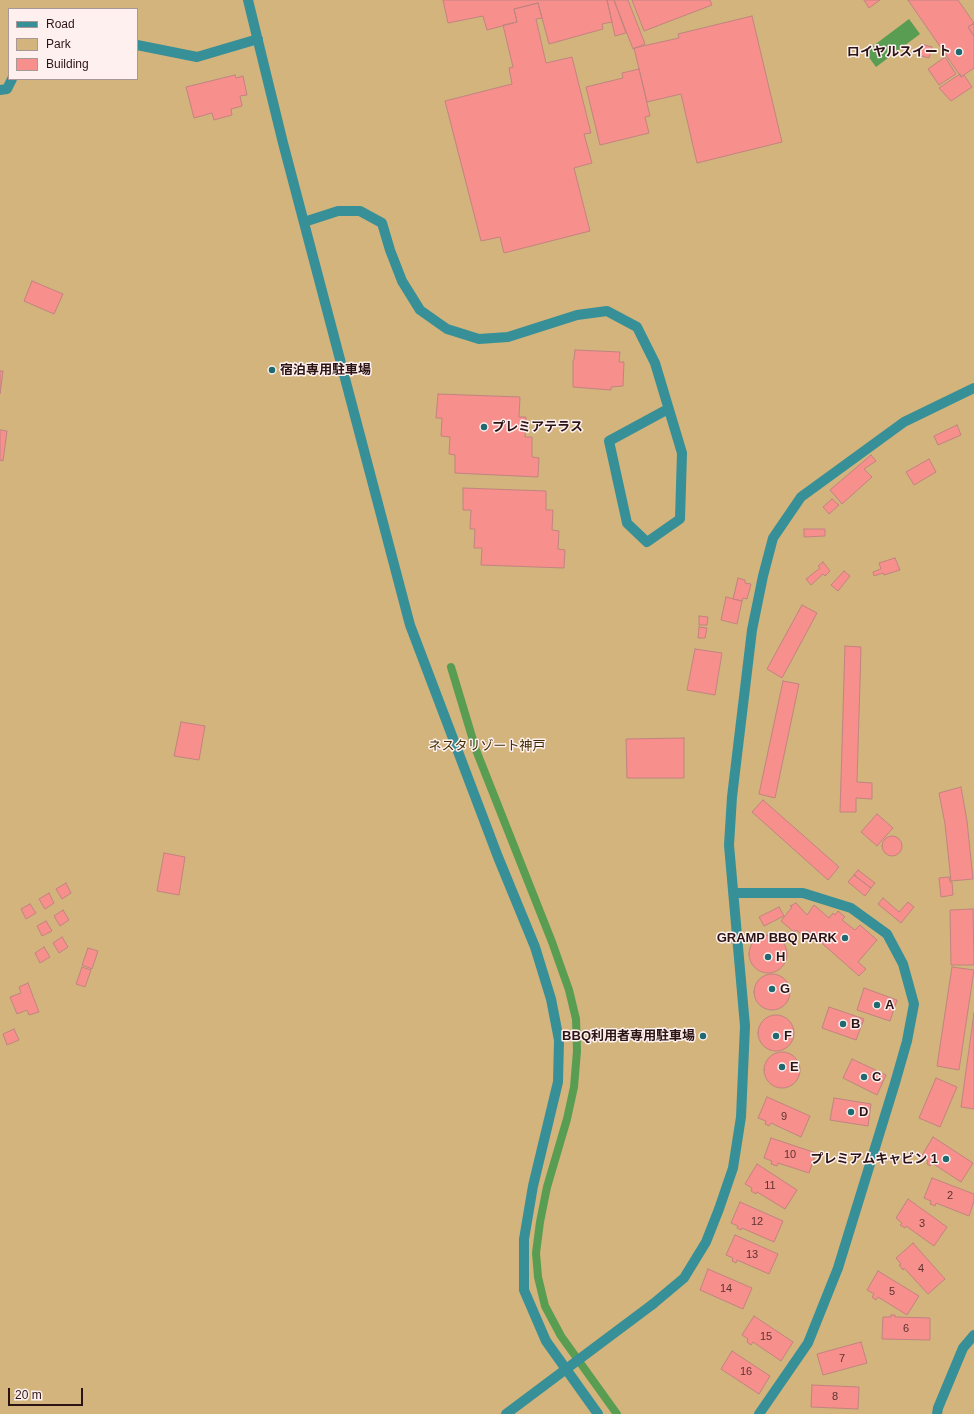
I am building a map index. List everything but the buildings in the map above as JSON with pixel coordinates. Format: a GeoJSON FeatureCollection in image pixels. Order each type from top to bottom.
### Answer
{"type":"FeatureCollection","features":[{"type":"Feature","properties":{"kind":"street"},"geometry":{"type":"LineString","coordinates":[[248,0],[283,143],[410,625],[498,858],[535,947],[552,999],[559,1040],[558,1082],[533,1186],[524,1239],[524,1290],[546,1341],[598,1414]]}},
{"type":"Feature","properties":{"kind":"street"},"geometry":{"type":"LineString","coordinates":[[138,45],[197,57],[258,39]]}},
{"type":"Feature","properties":{"kind":"street"},"geometry":{"type":"LineString","coordinates":[[0,90],[7,89],[12,80]]}},
{"type":"Feature","properties":{"kind":"street"},"geometry":{"type":"LineString","coordinates":[[304,222],[338,212],[360,212],[382,223],[390,250],[402,281],[420,310],[447,329],[479,339],[508,337],[577,315],[607,311],[637,327],[655,363],[682,452],[680,519],[647,542],[628,523],[609,441],[668,409]]}},
{"type":"Feature","properties":{"kind":"street"},"geometry":{"type":"LineString","coordinates":[[506,1414],[653,1304],[684,1278],[706,1242],[733,1168],[741,1118],[745,1026],[729,845],[732,797],[739,726],[752,630],[763,576],[773,538],[801,497],[904,422],[974,388]]}},
{"type":"Feature","properties":{"kind":"street"},"geometry":{"type":"LineString","coordinates":[[734,893],[804,894],[851,908],[887,934],[903,964],[914,1004],[895,1084],[838,1268],[808,1343],[759,1414]]}},
{"type":"Feature","properties":{"kind":"street"},"geometry":{"type":"LineString","coordinates":[[937,1414],[938,1408],[963,1348],[974,1335]]}},
{"type":"Feature","properties":{"kind":"green space","name":"ネスタリゾート神戸"},"geometry":{"type":"Polygon","coordinates":[[[0,0],[974,0],[974,1414],[0,1414],[0,0]]]}},
{"type":"Feature","properties":{"kind":"shaded area"},"geometry":{"type":"Polygon","coordinates":[[[909,19],[920,34],[876,67],[865,52],[909,19]]]}},
{"type":"Feature","properties":{"kind":"waterway"},"geometry":{"type":"LineString","coordinates":[[451,667],[476,750],[552,942],[569,990],[576,1019],[577,1051],[574,1087],[567,1119],[547,1187],[540,1222],[536,1253],[538,1277],[545,1306],[561,1336],[617,1414]]}},
{"type":"Feature","properties":{"kind":"place","name":"ロイヤルスイート"},"geometry":{"type":"Point","coordinates":[959,52]}},
{"type":"Feature","properties":{"kind":"place","name":"宿泊専用駐車場"},"geometry":{"type":"Point","coordinates":[272,370]}},
{"type":"Feature","properties":{"kind":"place","name":"プレミアテラス"},"geometry":{"type":"Point","coordinates":[484,427]}},
{"type":"Feature","properties":{"kind":"place","name":"GRAMP BBQ PARK"},"geometry":{"type":"Point","coordinates":[845,938]}},
{"type":"Feature","properties":{"kind":"place","name":"H"},"geometry":{"type":"Point","coordinates":[768,957]}},
{"type":"Feature","properties":{"kind":"place","name":"G"},"geometry":{"type":"Point","coordinates":[772,989]}},
{"type":"Feature","properties":{"kind":"place","name":"A"},"geometry":{"type":"Point","coordinates":[877,1005]}},
{"type":"Feature","properties":{"kind":"place","name":"B"},"geometry":{"type":"Point","coordinates":[843,1024]}},
{"type":"Feature","properties":{"kind":"place","name":"BBQ利用者専用駐車場"},"geometry":{"type":"Point","coordinates":[703,1036]}},
{"type":"Feature","properties":{"kind":"place","name":"F"},"geometry":{"type":"Point","coordinates":[776,1036]}},
{"type":"Feature","properties":{"kind":"place","name":"E"},"geometry":{"type":"Point","coordinates":[782,1067]}},
{"type":"Feature","properties":{"kind":"place","name":"C"},"geometry":{"type":"Point","coordinates":[864,1077]}},
{"type":"Feature","properties":{"kind":"place","name":"D"},"geometry":{"type":"Point","coordinates":[851,1112]}},
{"type":"Feature","properties":{"kind":"place","name":"プレミアムキャビン 1"},"geometry":{"type":"Point","coordinates":[946,1159]}}]}
